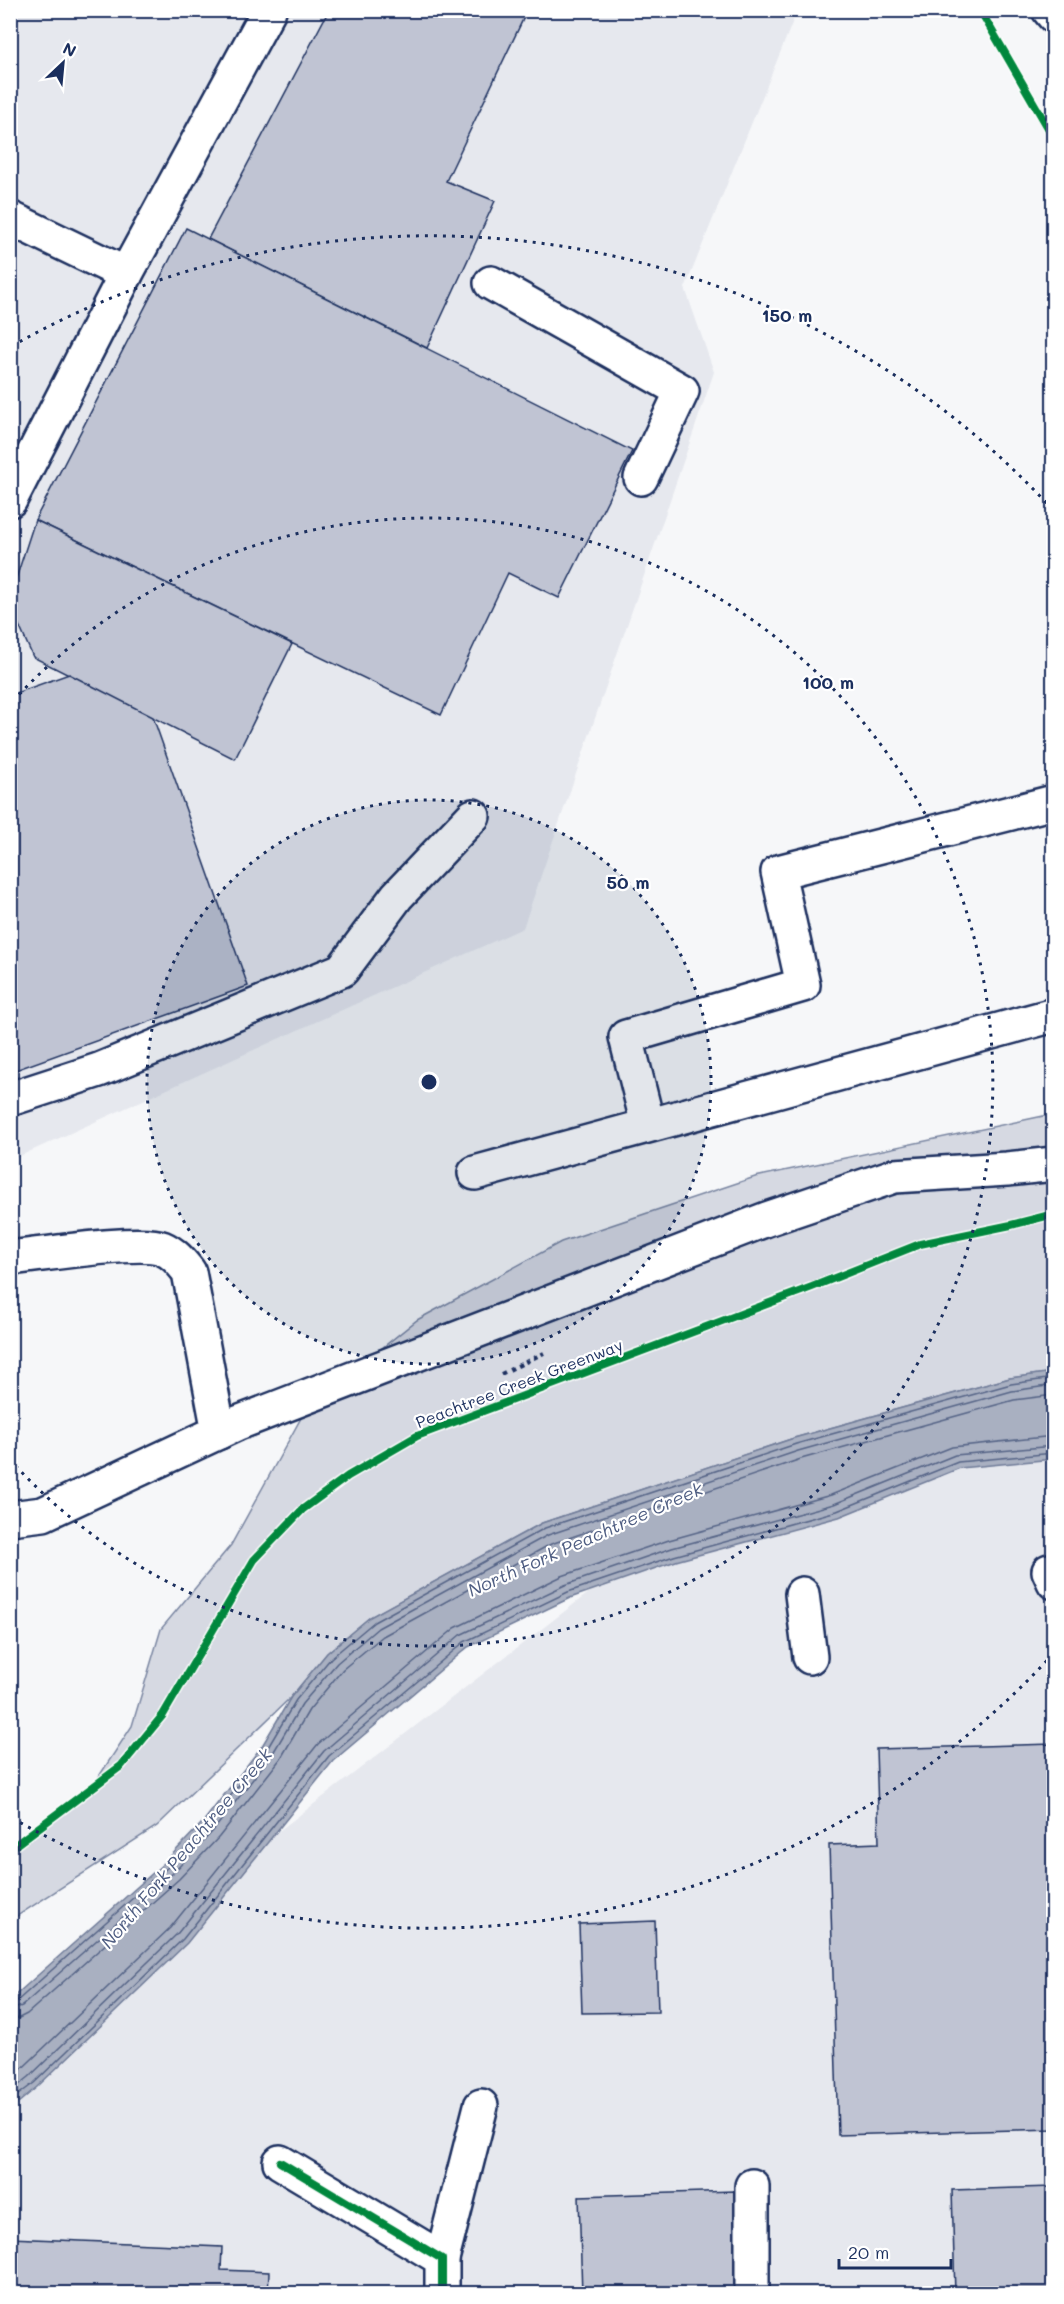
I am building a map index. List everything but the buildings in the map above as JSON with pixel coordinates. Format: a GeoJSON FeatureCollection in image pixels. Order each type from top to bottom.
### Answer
{"type":"FeatureCollection","features":[{"type":"Feature","properties":{"kind":"street"},"geometry":{"type":"LineString","coordinates":[[10,500],[126,274],[269,10]]}},
{"type":"Feature","properties":{"kind":"street"},"geometry":{"type":"LineString","coordinates":[[1049,10],[1053,16]]}},
{"type":"Feature","properties":{"kind":"street"},"geometry":{"type":"LineString","coordinates":[[10,218],[126,274]]}},
{"type":"Feature","properties":{"kind":"street"},"geometry":{"type":"LineString","coordinates":[[491,283],[682,390],[641,478]]}},
{"type":"Feature","properties":{"kind":"street"},"geometry":{"type":"LineString","coordinates":[[648,1125],[626,1037],[803,985],[778,872],[1053,802]]}},
{"type":"Feature","properties":{"kind":"street"},"geometry":{"type":"LineString","coordinates":[[10,1099],[99,1070],[342,970],[397,896],[473,816]]}},
{"type":"Feature","properties":{"kind":"street"},"geometry":{"type":"LineString","coordinates":[[475,1173],[1053,1015]]}},
{"type":"Feature","properties":{"kind":"street"},"geometry":{"type":"LineString","coordinates":[[10,1518],[43,1514],[219,1432],[767,1219],[894,1176],[1053,1164]]}},
{"type":"Feature","properties":{"kind":"street"},"geometry":{"type":"LineString","coordinates":[[10,1258],[135,1245],[159,1246],[172,1253],[189,1272],[219,1432]]}},
{"type":"Feature","properties":{"kind":"street"},"geometry":{"type":"LineString","coordinates":[[802,1594],[810,1657]]}},
{"type":"Feature","properties":{"kind":"street"},"geometry":{"type":"LineString","coordinates":[[442,2294],[442,2259],[481,2106]]}},
{"type":"Feature","properties":{"kind":"street"},"geometry":{"type":"LineString","coordinates":[[280,2162],[442,2259]]}},
{"type":"Feature","properties":{"kind":"street"},"geometry":{"type":"LineString","coordinates":[[752,2186],[752,2294]]}},
{"type":"Feature","properties":{"kind":"path"},"geometry":{"type":"LineString","coordinates":[[500,1384],[501,1374],[544,1353],[548,1303]]}},
{"type":"Feature","properties":{"kind":"shaded area"},"geometry":{"type":"Polygon","coordinates":[[[10,11],[797,11],[685,288],[714,372],[523,928],[11,1160],[10,11]]]}},
{"type":"Feature","properties":{"kind":"shaded area"},"geometry":{"type":"Polygon","coordinates":[[[1053,1114],[1053,1372],[1010,1378],[794,1438],[542,1523],[370,1617],[327,1653],[291,1697],[157,1826],[11,1920],[11,1845],[90,1790],[132,1726],[161,1629],[231,1545],[306,1409],[417,1320],[561,1242],[755,1177],[1053,1114]]]}},
{"type":"Feature","properties":{"kind":"shaded area"},"geometry":{"type":"Polygon","coordinates":[[[825,1411],[1053,1420],[1053,2293],[11,2294],[11,2037],[825,1411]]]}},
{"type":"Feature","properties":{"kind":"water","name":"North Fork Peachtree Creek"},"geometry":{"type":"Polygon","coordinates":[[[1053,1372],[1053,1459],[960,1468],[839,1517],[676,1561],[570,1598],[468,1647],[333,1761],[187,1943],[37,2087],[11,2109],[11,1999],[164,1863],[203,1822],[262,1746],[291,1697],[327,1653],[370,1617],[542,1523],[794,1438],[1010,1378],[1053,1372]]]}},
{"type":"Feature","properties":{"kind":"cycle path"},"geometry":{"type":"LineString","coordinates":[[980,10],[1054,138]]}},
{"type":"Feature","properties":{"kind":"cycle path","name":"Peachtree Creek Greenway"},"geometry":{"type":"LineString","coordinates":[[10,1849],[121,1766],[163,1715],[254,1560],[303,1509],[348,1476],[417,1436],[920,1244],[1054,1214]]}},
{"type":"Feature","properties":{"kind":"cycle path"},"geometry":{"type":"LineString","coordinates":[[280,2162],[442,2259],[442,2294]]}}]}
